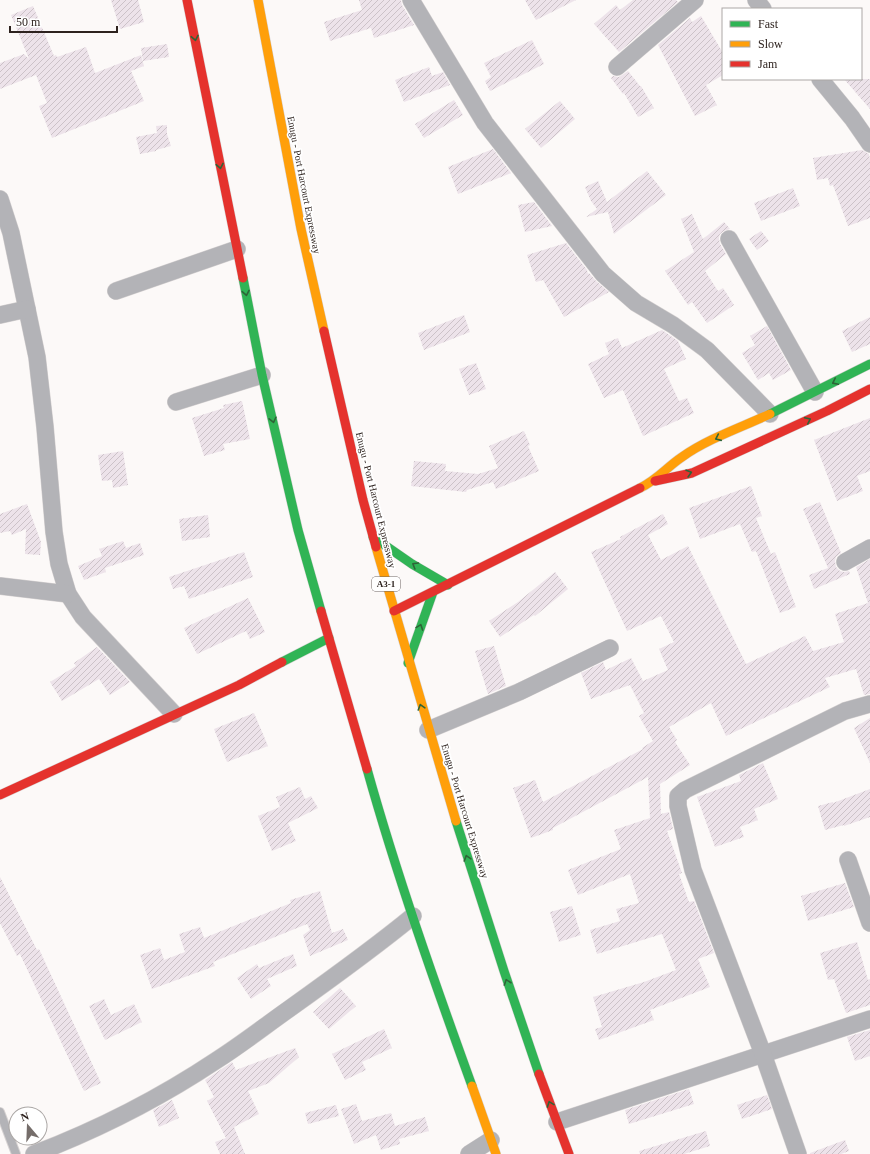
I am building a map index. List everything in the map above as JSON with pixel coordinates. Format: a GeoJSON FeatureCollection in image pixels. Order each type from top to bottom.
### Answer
{"type":"FeatureCollection","features":[{"type":"Feature","properties":{"kind":"main road"},"geometry":{"type":"LineString","coordinates":[[187,0],[262,375],[298,530],[378,809],[459,1054],[493,1147]]}},
{"type":"Feature","properties":{"kind":"main road","name":"Enugu - Port Harcourt Expressway"},"geometry":{"type":"LineString","coordinates":[[258,0],[301,229],[363,500],[408,663],[487,922],[569,1154]]}},
{"type":"Feature","properties":{"kind":"main road"},"geometry":{"type":"LineString","coordinates":[[394,611],[652,482],[681,457],[698,447],[770,414],[870,364]]}},
{"type":"Feature","properties":{"kind":"main road"},"geometry":{"type":"LineString","coordinates":[[652,482],[692,473],[870,390]]}},
{"type":"Feature","properties":{"kind":"main road"},"geometry":{"type":"LineString","coordinates":[[373,537],[412,564],[448,585]]}},
{"type":"Feature","properties":{"kind":"main road"},"geometry":{"type":"LineString","coordinates":[[408,663],[432,592]]}},
{"type":"Feature","properties":{"kind":"main road"},"geometry":{"type":"LineString","coordinates":[[0,796],[239,685],[329,638]]}},
{"type":"Feature","properties":{"kind":"street"},"geometry":{"type":"LineString","coordinates":[[411,0],[485,123],[603,274],[636,303],[672,325],[707,350],[770,414]]}},
{"type":"Feature","properties":{"kind":"street"},"geometry":{"type":"LineString","coordinates":[[617,67],[695,0]]}},
{"type":"Feature","properties":{"kind":"street"},"geometry":{"type":"LineString","coordinates":[[756,0],[762,8]]}},
{"type":"Feature","properties":{"kind":"street"},"geometry":{"type":"LineString","coordinates":[[821,80],[852,118],[870,144]]}},
{"type":"Feature","properties":{"kind":"street"},"geometry":{"type":"LineString","coordinates":[[0,199],[11,233],[37,357],[54,532],[59,564],[68,594],[83,617],[174,714]]}},
{"type":"Feature","properties":{"kind":"street"},"geometry":{"type":"LineString","coordinates":[[729,239],[815,392]]}},
{"type":"Feature","properties":{"kind":"street"},"geometry":{"type":"LineString","coordinates":[[116,291],[237,249]]}},
{"type":"Feature","properties":{"kind":"street"},"geometry":{"type":"LineString","coordinates":[[0,315],[26,309]]}},
{"type":"Feature","properties":{"kind":"street"},"geometry":{"type":"LineString","coordinates":[[176,402],[262,375]]}},
{"type":"Feature","properties":{"kind":"street"},"geometry":{"type":"LineString","coordinates":[[845,562],[870,548]]}},
{"type":"Feature","properties":{"kind":"street"},"geometry":{"type":"LineString","coordinates":[[0,586],[68,594]]}},
{"type":"Feature","properties":{"kind":"street"},"geometry":{"type":"LineString","coordinates":[[428,730],[518,692],[610,648]]}},
{"type":"Feature","properties":{"kind":"street"},"geometry":{"type":"LineString","coordinates":[[798,1154],[763,1054],[693,870],[678,806],[678,796],[685,790],[845,711],[870,704]]}},
{"type":"Feature","properties":{"kind":"street"},"geometry":{"type":"LineString","coordinates":[[848,860],[870,923]]}},
{"type":"Feature","properties":{"kind":"street"},"geometry":{"type":"LineString","coordinates":[[34,1154],[53,1147],[132,1110],[217,1060],[347,968],[382,942],[413,916]]}},
{"type":"Feature","properties":{"kind":"street"},"geometry":{"type":"LineString","coordinates":[[557,1122],[870,1018]]}},
{"type":"Feature","properties":{"kind":"street"},"geometry":{"type":"LineString","coordinates":[[469,1154],[493,1147]]}},
{"type":"Feature","properties":{"kind":"lane"},"geometry":{"type":"LineString","coordinates":[[0,1112],[16,1154]]}},
{"type":"Feature","properties":{"kind":"building"},"geometry":{"type":"Polygon","coordinates":[[[111,0],[138,0],[144,22],[120,29],[111,0]]]}},
{"type":"Feature","properties":{"kind":"building"},"geometry":{"type":"Polygon","coordinates":[[[359,0],[401,0],[402,5],[414,25],[374,38],[371,28],[330,41],[324,22],[362,10],[359,0]]]}},
{"type":"Feature","properties":{"kind":"building"},"geometry":{"type":"Polygon","coordinates":[[[525,0],[576,0],[536,20],[525,0]]]}},
{"type":"Feature","properties":{"kind":"building"},"geometry":{"type":"Polygon","coordinates":[[[633,0],[676,0],[678,2],[619,52],[594,24],[616,5],[620,10],[633,0]]]}},
{"type":"Feature","properties":{"kind":"building"},"geometry":{"type":"Polygon","coordinates":[[[33,6],[54,56],[56,55],[57,57],[86,47],[95,73],[141,55],[144,66],[131,71],[144,101],[52,138],[39,106],[47,103],[36,75],[0,89],[0,63],[24,54],[29,59],[11,15],[33,6]]]}},
{"type":"Feature","properties":{"kind":"building"},"geometry":{"type":"Polygon","coordinates":[[[701,16],[722,51],[722,76],[706,85],[717,105],[695,116],[658,45],[690,18],[692,22],[701,16]]]}},
{"type":"Feature","properties":{"kind":"building"},"geometry":{"type":"Polygon","coordinates":[[[532,40],[544,64],[490,91],[485,81],[491,77],[484,63],[532,40]]]}},
{"type":"Feature","properties":{"kind":"building"},"geometry":{"type":"Polygon","coordinates":[[[167,44],[169,57],[143,61],[141,48],[167,44]]]}},
{"type":"Feature","properties":{"kind":"building"},"geometry":{"type":"Polygon","coordinates":[[[429,67],[432,76],[443,72],[450,85],[404,102],[395,80],[429,67]]]}},
{"type":"Feature","properties":{"kind":"building"},"geometry":{"type":"Polygon","coordinates":[[[628,71],[641,86],[654,108],[638,117],[624,93],[623,94],[611,78],[613,76],[619,77],[628,71]]]}},
{"type":"Feature","properties":{"kind":"building"},"geometry":{"type":"Polygon","coordinates":[[[870,79],[870,109],[845,80],[870,79]]]}},
{"type":"Feature","properties":{"kind":"building"},"geometry":{"type":"Polygon","coordinates":[[[454,100],[463,115],[424,138],[415,124],[454,100]]]}},
{"type":"Feature","properties":{"kind":"building"},"geometry":{"type":"Polygon","coordinates":[[[560,101],[575,119],[541,148],[525,129],[560,101]]]}},
{"type":"Feature","properties":{"kind":"building"},"geometry":{"type":"Polygon","coordinates":[[[167,125],[167,134],[171,146],[140,154],[136,137],[157,133],[156,126],[167,125]]]}},
{"type":"Feature","properties":{"kind":"building"},"geometry":{"type":"Polygon","coordinates":[[[493,149],[511,173],[458,194],[448,167],[493,149]]]}},
{"type":"Feature","properties":{"kind":"building"},"geometry":{"type":"Polygon","coordinates":[[[862,150],[869,154],[870,159],[870,218],[848,226],[833,185],[830,186],[828,178],[817,180],[813,158],[862,150]]]}},
{"type":"Feature","properties":{"kind":"building"},"geometry":{"type":"Polygon","coordinates":[[[647,171],[666,195],[614,234],[608,212],[586,217],[597,209],[591,201],[585,187],[598,181],[607,202],[647,171]]]}},
{"type":"Feature","properties":{"kind":"building"},"geometry":{"type":"Polygon","coordinates":[[[793,188],[800,206],[761,221],[754,203],[793,188]]]}},
{"type":"Feature","properties":{"kind":"building"},"geometry":{"type":"Polygon","coordinates":[[[534,202],[552,226],[525,232],[518,205],[534,202]]]}},
{"type":"Feature","properties":{"kind":"building"},"geometry":{"type":"Polygon","coordinates":[[[692,214],[703,239],[724,222],[730,229],[720,234],[719,238],[720,244],[726,254],[705,271],[718,291],[723,288],[734,305],[707,323],[692,302],[688,305],[665,271],[694,252],[681,219],[692,214]]]}},
{"type":"Feature","properties":{"kind":"building"},"geometry":{"type":"Polygon","coordinates":[[[761,231],[769,241],[757,250],[749,239],[761,231]]]}},
{"type":"Feature","properties":{"kind":"building"},"geometry":{"type":"Polygon","coordinates":[[[566,243],[587,270],[588,274],[589,273],[609,292],[564,317],[543,280],[536,282],[527,255],[566,243]]]}},
{"type":"Feature","properties":{"kind":"building"},"geometry":{"type":"Polygon","coordinates":[[[464,315],[470,332],[424,350],[418,333],[464,315]]]}},
{"type":"Feature","properties":{"kind":"building"},"geometry":{"type":"Polygon","coordinates":[[[870,317],[870,344],[852,352],[842,331],[870,317]]]}},
{"type":"Feature","properties":{"kind":"building"},"geometry":{"type":"Polygon","coordinates":[[[767,326],[791,370],[773,380],[769,373],[758,380],[742,353],[755,345],[750,336],[767,326]]]}},
{"type":"Feature","properties":{"kind":"building"},"geometry":{"type":"Polygon","coordinates":[[[662,330],[678,341],[686,359],[664,369],[679,401],[687,398],[694,413],[643,436],[623,390],[604,398],[588,364],[609,354],[605,343],[618,338],[622,348],[662,330]]]}},
{"type":"Feature","properties":{"kind":"building"},"geometry":{"type":"Polygon","coordinates":[[[476,363],[486,389],[469,395],[459,369],[476,363]]]}},
{"type":"Feature","properties":{"kind":"building"},"geometry":{"type":"Polygon","coordinates":[[[242,401],[250,439],[223,444],[225,450],[204,456],[192,418],[224,408],[223,405],[242,401]]]}},
{"type":"Feature","properties":{"kind":"building"},"geometry":{"type":"Polygon","coordinates":[[[870,418],[870,471],[857,476],[863,491],[837,501],[814,440],[870,418]]]}},
{"type":"Feature","properties":{"kind":"building"},"geometry":{"type":"Polygon","coordinates":[[[524,431],[530,445],[528,446],[539,471],[496,489],[493,482],[467,490],[466,492],[411,486],[414,461],[446,464],[445,471],[478,474],[498,468],[489,446],[524,431]]]}},
{"type":"Feature","properties":{"kind":"building"},"geometry":{"type":"Polygon","coordinates":[[[123,451],[128,485],[113,488],[112,480],[102,481],[98,455],[123,451]]]}},
{"type":"Feature","properties":{"kind":"building"},"geometry":{"type":"Polygon","coordinates":[[[751,486],[762,516],[756,518],[771,554],[775,552],[796,607],[780,613],[756,551],[752,552],[740,524],[700,539],[689,508],[751,486]]]}},
{"type":"Feature","properties":{"kind":"building"},"geometry":{"type":"Polygon","coordinates":[[[820,502],[841,553],[836,557],[836,567],[840,571],[849,571],[850,574],[814,589],[809,575],[828,568],[803,509],[820,502]]]}},
{"type":"Feature","properties":{"kind":"building"},"geometry":{"type":"Polygon","coordinates":[[[27,504],[41,542],[40,555],[25,554],[26,529],[12,535],[10,531],[0,533],[0,514],[27,504]]]}},
{"type":"Feature","properties":{"kind":"building"},"geometry":{"type":"Polygon","coordinates":[[[663,514],[668,524],[648,535],[661,560],[688,546],[746,664],[805,636],[813,651],[844,642],[835,614],[868,603],[856,567],[870,559],[870,694],[864,695],[856,669],[825,678],[830,687],[726,736],[711,703],[669,727],[677,740],[675,742],[690,765],[660,784],[661,814],[669,812],[673,829],[667,831],[682,873],[679,874],[689,902],[694,901],[714,953],[698,959],[710,987],[650,1010],[654,1020],[599,1040],[595,1029],[602,1027],[593,997],[644,982],[676,970],[662,934],[597,954],[590,930],[620,921],[616,909],[639,903],[630,874],[578,895],[568,870],[621,849],[614,830],[650,818],[648,777],[553,828],[553,830],[531,838],[513,788],[535,780],[543,802],[643,749],[642,748],[653,741],[639,716],[644,713],[630,685],[591,699],[581,673],[603,662],[606,670],[631,658],[643,681],[668,670],[659,649],[674,642],[661,616],[627,631],[591,552],[621,539],[620,537],[663,514]]]}},
{"type":"Feature","properties":{"kind":"building"},"geometry":{"type":"Polygon","coordinates":[[[208,515],[210,537],[182,541],[179,519],[208,515]]]}},
{"type":"Feature","properties":{"kind":"building"},"geometry":{"type":"Polygon","coordinates":[[[123,541],[126,548],[140,543],[144,555],[105,568],[106,572],[84,580],[78,566],[102,556],[99,549],[123,541]]]}},
{"type":"Feature","properties":{"kind":"building"},"geometry":{"type":"Polygon","coordinates":[[[244,552],[253,577],[189,599],[184,586],[173,589],[169,577],[244,552]]]}},
{"type":"Feature","properties":{"kind":"building"},"geometry":{"type":"Polygon","coordinates":[[[555,572],[568,589],[535,616],[534,615],[500,637],[489,621],[518,602],[555,572]]]}},
{"type":"Feature","properties":{"kind":"building"},"geometry":{"type":"Polygon","coordinates":[[[248,598],[265,632],[250,639],[246,631],[197,654],[184,628],[248,598]]]}},
{"type":"Feature","properties":{"kind":"building"},"geometry":{"type":"Polygon","coordinates":[[[494,646],[506,686],[488,694],[475,651],[494,646]]]}},
{"type":"Feature","properties":{"kind":"building"},"geometry":{"type":"Polygon","coordinates":[[[97,647],[130,682],[110,695],[99,679],[62,701],[50,682],[76,666],[74,663],[97,647]]]}},
{"type":"Feature","properties":{"kind":"building"},"geometry":{"type":"Polygon","coordinates":[[[254,713],[268,746],[227,762],[214,729],[254,713]]]}},
{"type":"Feature","properties":{"kind":"building"},"geometry":{"type":"Polygon","coordinates":[[[870,718],[870,763],[854,728],[870,718]]]}},
{"type":"Feature","properties":{"kind":"building"},"geometry":{"type":"Polygon","coordinates":[[[763,763],[778,799],[754,809],[758,820],[740,827],[744,837],[715,847],[697,797],[741,781],[739,775],[763,763]]]}},
{"type":"Feature","properties":{"kind":"building"},"geometry":{"type":"Polygon","coordinates":[[[300,787],[305,799],[311,796],[318,808],[288,823],[296,841],[272,851],[258,816],[280,807],[276,797],[300,787]]]}},
{"type":"Feature","properties":{"kind":"building"},"geometry":{"type":"Polygon","coordinates":[[[870,789],[870,817],[844,826],[825,830],[818,806],[833,803],[870,789]]]}},
{"type":"Feature","properties":{"kind":"building"},"geometry":{"type":"Polygon","coordinates":[[[0,877],[37,950],[39,949],[101,1083],[84,1091],[20,954],[17,956],[0,923],[0,877]]]}},
{"type":"Feature","properties":{"kind":"building"},"geometry":{"type":"Polygon","coordinates":[[[845,883],[854,907],[808,921],[801,896],[845,883]]]}},
{"type":"Feature","properties":{"kind":"building"},"geometry":{"type":"Polygon","coordinates":[[[320,891],[332,933],[343,929],[348,940],[310,956],[303,935],[310,930],[307,924],[213,962],[215,966],[152,989],[140,955],[160,948],[164,960],[185,952],[179,934],[200,927],[204,938],[291,903],[290,900],[320,891]]]}},
{"type":"Feature","properties":{"kind":"building"},"geometry":{"type":"Polygon","coordinates":[[[572,906],[581,935],[559,942],[550,912],[572,906]]]}},
{"type":"Feature","properties":{"kind":"building"},"geometry":{"type":"Polygon","coordinates":[[[857,942],[868,980],[870,979],[870,1005],[846,1013],[834,979],[828,980],[820,953],[857,942]]]}},
{"type":"Feature","properties":{"kind":"building"},"geometry":{"type":"Polygon","coordinates":[[[293,954],[297,966],[267,979],[271,986],[251,999],[237,978],[257,964],[259,968],[293,954]]]}},
{"type":"Feature","properties":{"kind":"building"},"geometry":{"type":"Polygon","coordinates":[[[340,988],[356,1006],[329,1029],[313,1012],[340,988]]]}},
{"type":"Feature","properties":{"kind":"building"},"geometry":{"type":"Polygon","coordinates":[[[104,999],[111,1015],[134,1004],[142,1022],[105,1040],[89,1006],[104,999]]]}},
{"type":"Feature","properties":{"kind":"building"},"geometry":{"type":"Polygon","coordinates":[[[384,1029],[392,1048],[362,1062],[366,1070],[345,1080],[332,1054],[384,1029]]]}},
{"type":"Feature","properties":{"kind":"building"},"geometry":{"type":"Polygon","coordinates":[[[870,1030],[870,1056],[855,1061],[847,1037],[870,1030]]]}},
{"type":"Feature","properties":{"kind":"building"},"geometry":{"type":"Polygon","coordinates":[[[295,1048],[299,1057],[269,1083],[248,1091],[259,1114],[234,1127],[245,1154],[220,1154],[215,1142],[226,1138],[207,1101],[214,1097],[205,1080],[232,1062],[236,1070],[295,1048]]]}},
{"type":"Feature","properties":{"kind":"building"},"geometry":{"type":"Polygon","coordinates":[[[689,1089],[694,1104],[629,1124],[625,1110],[689,1089]]]}},
{"type":"Feature","properties":{"kind":"building"},"geometry":{"type":"Polygon","coordinates":[[[767,1095],[772,1109],[742,1119],[737,1105],[767,1095]]]}},
{"type":"Feature","properties":{"kind":"building"},"geometry":{"type":"Polygon","coordinates":[[[172,1100],[179,1118],[159,1127],[153,1110],[172,1100]]]}},
{"type":"Feature","properties":{"kind":"building"},"geometry":{"type":"Polygon","coordinates":[[[356,1104],[362,1121],[391,1113],[395,1126],[425,1117],[429,1131],[399,1139],[400,1144],[381,1150],[376,1135],[354,1144],[341,1109],[356,1104]]]}},
{"type":"Feature","properties":{"kind":"building"},"geometry":{"type":"Polygon","coordinates":[[[336,1105],[339,1116],[308,1124],[305,1113],[336,1105]]]}},
{"type":"Feature","properties":{"kind":"building"},"geometry":{"type":"Polygon","coordinates":[[[706,1131],[710,1146],[684,1154],[640,1154],[639,1151],[706,1131]]]}},
{"type":"Feature","properties":{"kind":"building"},"geometry":{"type":"Polygon","coordinates":[[[845,1140],[849,1151],[841,1154],[810,1154],[810,1153],[845,1140]]]}},
{"type":"Feature","properties":{"kind":"traffic: fast"},"geometry":{"type":"LineString","coordinates":[[243,278],[262,375],[298,530],[321,611]]}},
{"type":"Feature","properties":{"kind":"traffic: fast"},"geometry":{"type":"LineString","coordinates":[[770,414],[870,364]]}},
{"type":"Feature","properties":{"kind":"traffic: fast"},"geometry":{"type":"LineString","coordinates":[[373,537],[412,564],[448,585]]}},
{"type":"Feature","properties":{"kind":"traffic: fast"},"geometry":{"type":"LineString","coordinates":[[408,663],[433,592]]}},
{"type":"Feature","properties":{"kind":"traffic: fast"},"geometry":{"type":"LineString","coordinates":[[282,662],[329,638]]}},
{"type":"Feature","properties":{"kind":"traffic: fast"},"geometry":{"type":"LineString","coordinates":[[367,769],[416,928],[472,1086]]}},
{"type":"Feature","properties":{"kind":"traffic: fast"},"geometry":{"type":"LineString","coordinates":[[456,821],[539,1074]]}},
{"type":"Feature","properties":{"kind":"traffic: slow"},"geometry":{"type":"LineString","coordinates":[[258,0],[301,229],[324,331]]}},
{"type":"Feature","properties":{"kind":"traffic: slow"},"geometry":{"type":"LineString","coordinates":[[640,488],[702,445],[770,414]]}},
{"type":"Feature","properties":{"kind":"traffic: slow"},"geometry":{"type":"LineString","coordinates":[[376,547],[456,821]]}},
{"type":"Feature","properties":{"kind":"traffic: slow"},"geometry":{"type":"LineString","coordinates":[[472,1086],[496,1154]]}},
{"type":"Feature","properties":{"kind":"traffic: jam"},"geometry":{"type":"LineString","coordinates":[[187,0],[243,278]]}},
{"type":"Feature","properties":{"kind":"traffic: jam"},"geometry":{"type":"LineString","coordinates":[[324,331],[363,500],[376,547]]}},
{"type":"Feature","properties":{"kind":"traffic: jam"},"geometry":{"type":"LineString","coordinates":[[655,481],[692,473],[827,411],[870,389]]}},
{"type":"Feature","properties":{"kind":"traffic: jam"},"geometry":{"type":"LineString","coordinates":[[394,611],[640,488]]}},
{"type":"Feature","properties":{"kind":"traffic: jam"},"geometry":{"type":"LineString","coordinates":[[321,611],[367,769]]}},
{"type":"Feature","properties":{"kind":"traffic: jam"},"geometry":{"type":"LineString","coordinates":[[0,795],[239,685],[282,662]]}},
{"type":"Feature","properties":{"kind":"traffic: jam"},"geometry":{"type":"LineString","coordinates":[[539,1074],[569,1154]]}}]}
